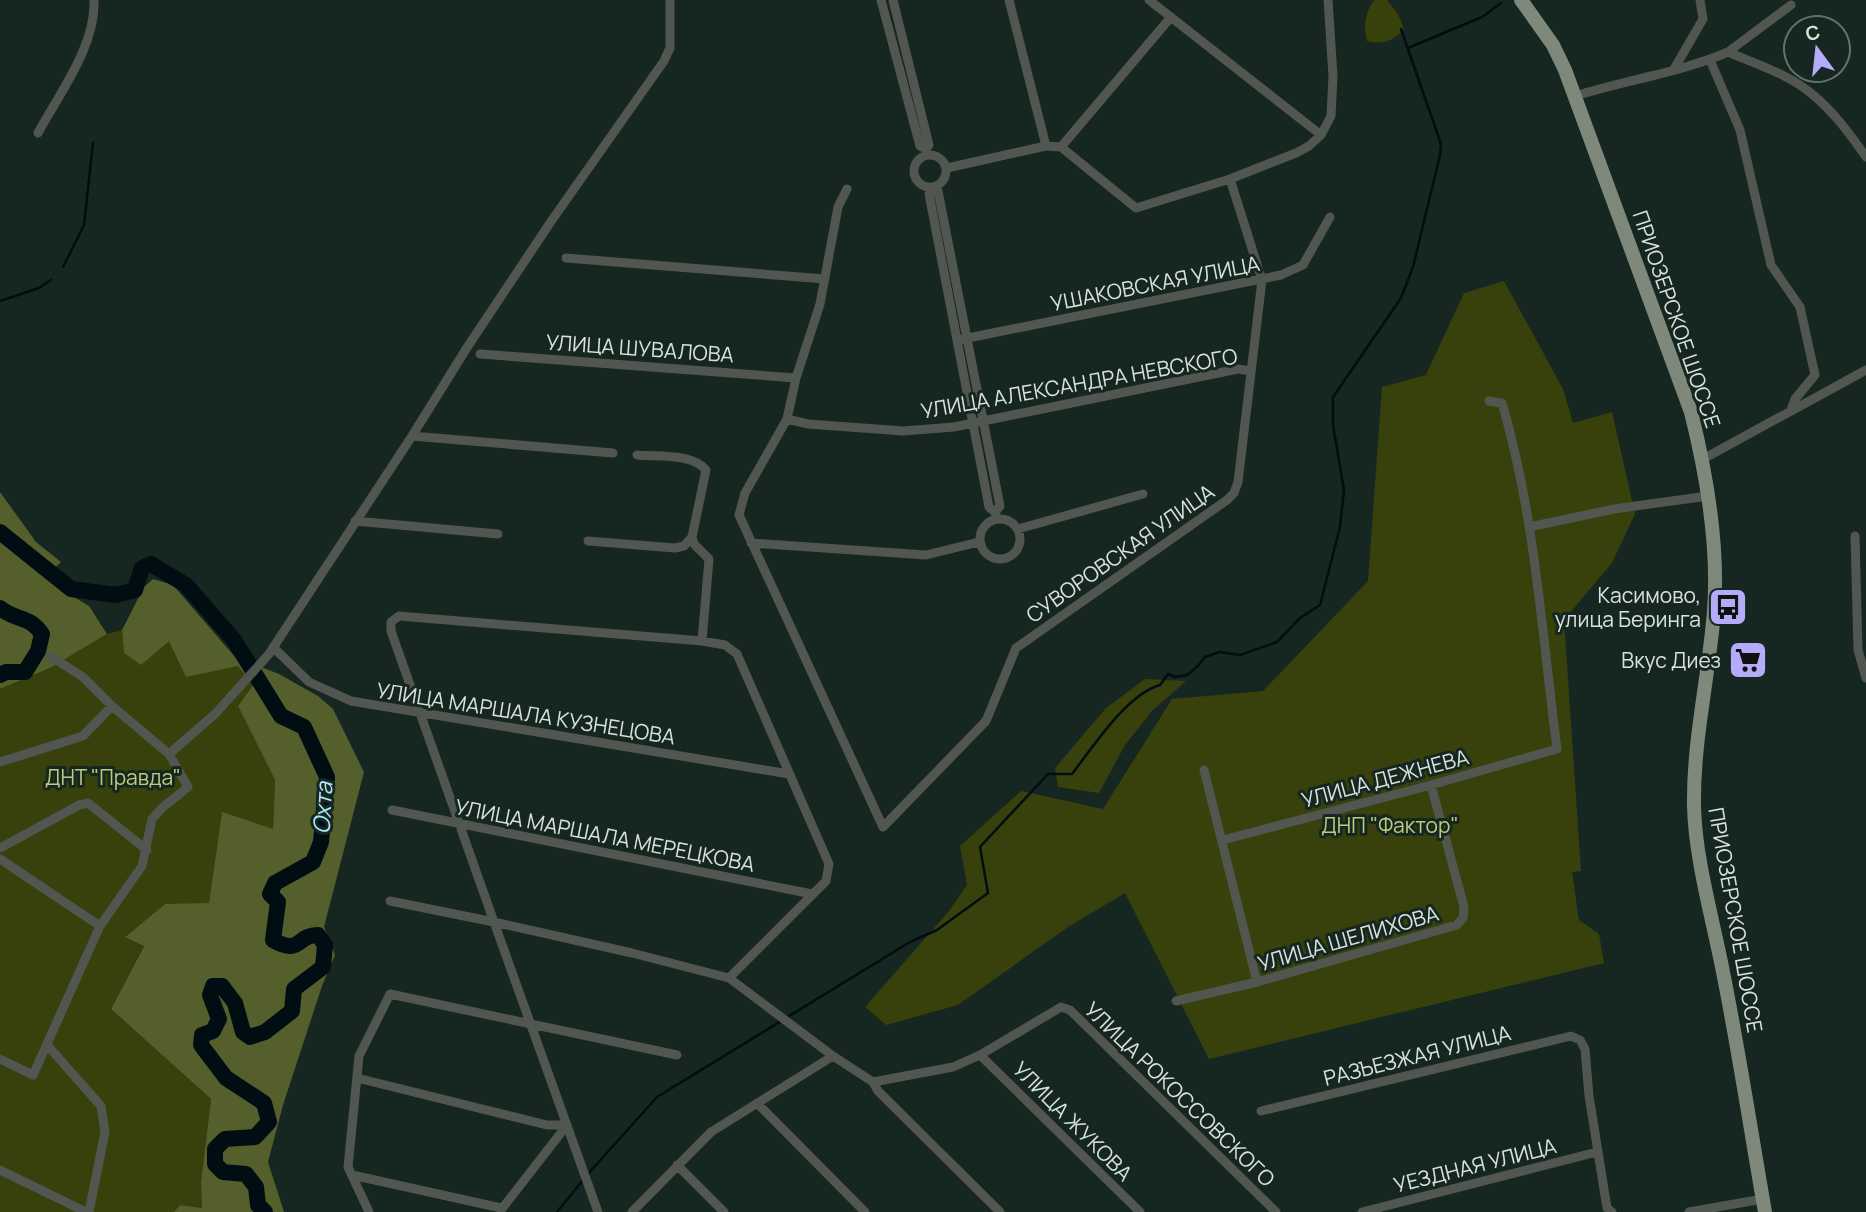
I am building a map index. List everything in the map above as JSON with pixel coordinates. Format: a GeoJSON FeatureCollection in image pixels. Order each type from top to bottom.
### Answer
{"type":"FeatureCollection","features":[{"type":"Feature","properties":{"kind":"main road","name":"ПРИОЗЕРСКОЕ ШОССЕ"},"geometry":{"type":"LineString","coordinates":[[1521,0],[1553,45],[1575,96],[1690,412],[1703,458],[1715,561],[1714,607],[1696,752],[1694,807],[1699,851],[1736,1038],[1764,1205]]}},
{"type":"Feature","properties":{"kind":"street"},"geometry":{"type":"LineString","coordinates":[[38,133],[87,44],[93,22],[94,0]]}},
{"type":"Feature","properties":{"kind":"street"},"geometry":{"type":"LineString","coordinates":[[169,754],[215,714],[271,651],[468,346],[552,220],[664,61],[670,48],[670,0]]}},
{"type":"Feature","properties":{"kind":"street"},"geometry":{"type":"LineString","coordinates":[[881,0],[919,146],[940,157],[947,168],[944,180],[929,194],[978,421],[1000,506],[996,515],[983,527],[979,542],[984,552],[993,558],[1004,559],[1013,555],[1020,538],[1013,523],[996,515]]}},
{"type":"Feature","properties":{"kind":"street"},"geometry":{"type":"LineString","coordinates":[[893,0],[929,145],[914,171],[920,184],[934,189]]}},
{"type":"Feature","properties":{"kind":"street"},"geometry":{"type":"LineString","coordinates":[[1009,0],[1046,146]]}},
{"type":"Feature","properties":{"kind":"street"},"geometry":{"type":"LineString","coordinates":[[1149,0],[1321,135]]}},
{"type":"Feature","properties":{"kind":"street"},"geometry":{"type":"LineString","coordinates":[[947,168],[1046,146],[1060,147],[1136,208],[1230,178],[1296,153],[1321,135],[1331,116],[1333,76],[1328,0]]}},
{"type":"Feature","properties":{"kind":"street"},"geometry":{"type":"LineString","coordinates":[[1674,69],[1703,19],[1700,0]]}},
{"type":"Feature","properties":{"kind":"street"},"geometry":{"type":"LineString","coordinates":[[1575,96],[1710,60],[1728,52],[1791,5]]}},
{"type":"Feature","properties":{"kind":"street"},"geometry":{"type":"LineString","coordinates":[[1060,147],[1171,17]]}},
{"type":"Feature","properties":{"kind":"street"},"geometry":{"type":"LineString","coordinates":[[1728,52],[1793,80],[1811,93],[1833,114],[1866,157]]}},
{"type":"Feature","properties":{"kind":"street"},"geometry":{"type":"LineString","coordinates":[[1710,60],[1740,130],[1771,264],[1800,307],[1809,345],[1815,375],[1795,399],[1791,410]]}},
{"type":"Feature","properties":{"kind":"street","name":"СУВОРОВСКАЯ УЛИЦА"},"geometry":{"type":"LineString","coordinates":[[751,543],[883,827],[986,721],[1016,648],[1234,493],[1238,482],[1262,281],[1230,178]]}},
{"type":"Feature","properties":{"kind":"street"},"geometry":{"type":"LineString","coordinates":[[847,189],[838,207],[820,304],[796,378],[787,419],[745,493],[739,515],[751,543],[926,555],[979,542]]}},
{"type":"Feature","properties":{"kind":"street","name":"УШАКОВСКАЯ УЛИЦА"},"geometry":{"type":"LineString","coordinates":[[962,339],[1262,281],[1281,275],[1303,265],[1330,217]]}},
{"type":"Feature","properties":{"kind":"street"},"geometry":{"type":"LineString","coordinates":[[566,258],[825,279]]}},
{"type":"Feature","properties":{"kind":"street","name":"УЛИЦА ШУВАЛОВА"},"geometry":{"type":"LineString","coordinates":[[480,354],[796,378]]}},
{"type":"Feature","properties":{"kind":"street","name":"УЛИЦА АЛЕКСАНДРА НЕВСКОГО"},"geometry":{"type":"LineString","coordinates":[[787,419],[808,424],[903,431],[954,427],[1238,369],[1251,371]]}},
{"type":"Feature","properties":{"kind":"street"},"geometry":{"type":"LineString","coordinates":[[1703,458],[1866,370]]}},
{"type":"Feature","properties":{"kind":"street"},"geometry":{"type":"LineString","coordinates":[[1489,401],[1502,403],[1516,450],[1529,527],[1614,509],[1708,496]]}},
{"type":"Feature","properties":{"kind":"street"},"geometry":{"type":"LineString","coordinates":[[412,436],[613,453]]}},
{"type":"Feature","properties":{"kind":"street"},"geometry":{"type":"LineString","coordinates":[[637,455],[691,459],[706,470],[692,537],[694,544],[709,559],[702,641]]}},
{"type":"Feature","properties":{"kind":"street"},"geometry":{"type":"LineString","coordinates":[[1018,529],[1143,494]]}},
{"type":"Feature","properties":{"kind":"street"},"geometry":{"type":"LineString","coordinates":[[355,521],[498,534]]}},
{"type":"Feature","properties":{"kind":"street","name":"УЛИЦА ДЕЖНЕВА"},"geometry":{"type":"LineString","coordinates":[[1223,840],[1557,749],[1529,527]]}},
{"type":"Feature","properties":{"kind":"street"},"geometry":{"type":"LineString","coordinates":[[1855,536],[1858,650],[1866,678]]}},
{"type":"Feature","properties":{"kind":"street"},"geometry":{"type":"LineString","coordinates":[[674,548],[684,546],[692,537]]}},
{"type":"Feature","properties":{"kind":"street"},"geometry":{"type":"LineString","coordinates":[[589,541],[703,551]]}},
{"type":"Feature","properties":{"kind":"street"},"geometry":{"type":"LineString","coordinates":[[598,1212],[391,631],[391,622],[399,616],[702,641],[725,645],[737,654],[829,864],[826,881],[729,978]]}},
{"type":"Feature","properties":{"kind":"street","name":"УЛИЦА МАРШАЛА КУЗНЕЦОВА"},"geometry":{"type":"LineString","coordinates":[[271,651],[309,682],[351,701],[789,774]]}},
{"type":"Feature","properties":{"kind":"street"},"geometry":{"type":"LineString","coordinates":[[0,1059],[33,1075],[100,926],[142,866],[152,819],[188,787],[169,754],[112,706],[83,677],[50,656]]}},
{"type":"Feature","properties":{"kind":"street"},"geometry":{"type":"LineString","coordinates":[[0,762],[83,736],[112,706]]}},
{"type":"Feature","properties":{"kind":"street"},"geometry":{"type":"LineString","coordinates":[[1204,770],[1257,982]]}},
{"type":"Feature","properties":{"kind":"street","name":"УЛИЦА ШЕЛИХОВА"},"geometry":{"type":"LineString","coordinates":[[1176,1001],[1257,982],[1457,925],[1462,918],[1464,907],[1431,785]]}},
{"type":"Feature","properties":{"kind":"street"},"geometry":{"type":"LineString","coordinates":[[0,848],[79,805],[88,803],[147,850]]}},
{"type":"Feature","properties":{"kind":"street","name":"УЛИЦА МАРШАЛА МЕРЕЦКОВА"},"geometry":{"type":"LineString","coordinates":[[392,810],[812,894]]}},
{"type":"Feature","properties":{"kind":"street"},"geometry":{"type":"LineString","coordinates":[[0,859],[100,926]]}},
{"type":"Feature","properties":{"kind":"street"},"geometry":{"type":"LineString","coordinates":[[390,901],[632,953],[729,978],[833,1056],[873,1082],[878,1091],[1000,1212]]}},
{"type":"Feature","properties":{"kind":"street"},"geometry":{"type":"LineString","coordinates":[[369,1212],[348,1167],[359,1056],[390,994],[677,1055]]}},
{"type":"Feature","properties":{"kind":"street","name":"УЛИЦА РОКОССОВСКОГО"},"geometry":{"type":"LineString","coordinates":[[873,1082],[953,1067],[980,1055],[1061,1007],[1070,1010],[1276,1212]]}},
{"type":"Feature","properties":{"kind":"street","name":"РАЗЪЕЗЖАЯ УЛИЦА"},"geometry":{"type":"LineString","coordinates":[[1261,1111],[1571,1036],[1580,1040],[1585,1049],[1597,1152]]}},
{"type":"Feature","properties":{"kind":"street"},"geometry":{"type":"LineString","coordinates":[[0,1170],[88,1212],[105,1132],[101,1106],[48,1046]]}},
{"type":"Feature","properties":{"kind":"street","name":"УЛИЦА ЖУКОВА"},"geometry":{"type":"LineString","coordinates":[[980,1055],[1140,1212]]}},
{"type":"Feature","properties":{"kind":"street"},"geometry":{"type":"LineString","coordinates":[[632,1212],[711,1132],[833,1056]]}},
{"type":"Feature","properties":{"kind":"street"},"geometry":{"type":"LineString","coordinates":[[357,1078],[547,1125],[567,1125]]}},
{"type":"Feature","properties":{"kind":"street"},"geometry":{"type":"LineString","coordinates":[[757,1103],[864,1212]]}},
{"type":"Feature","properties":{"kind":"street"},"geometry":{"type":"LineString","coordinates":[[352,1175],[501,1210],[567,1125]]}},
{"type":"Feature","properties":{"kind":"street"},"geometry":{"type":"LineString","coordinates":[[1597,1152],[1607,1208],[1612,1212]]}},
{"type":"Feature","properties":{"kind":"street","name":"УЕЗДНАЯ УЛИЦА"},"geometry":{"type":"LineString","coordinates":[[1362,1212],[1597,1152]]}},
{"type":"Feature","properties":{"kind":"street"},"geometry":{"type":"LineString","coordinates":[[677,1166],[724,1212]]}},
{"type":"Feature","properties":{"kind":"street"},"geometry":{"type":"LineString","coordinates":[[1689,1212],[1764,1205]]}},
{"type":"Feature","properties":{"kind":"green space"},"geometry":{"type":"Polygon","coordinates":[[[1374,0],[1387,0],[1398,14],[1404,29],[1387,41],[1367,41],[1366,20],[1374,0]]]}},
{"type":"Feature","properties":{"kind":"green space","name":"ДНП \"Фактор\""},"geometry":{"type":"Polygon","coordinates":[[[1504,281],[1563,389],[1573,423],[1612,412],[1635,514],[1612,563],[1564,620],[1581,871],[1572,872],[1579,920],[1599,934],[1604,963],[1209,1059],[1125,893],[1068,927],[958,1005],[886,1025],[865,1007],[949,911],[967,885],[960,846],[1021,791],[1103,809],[1172,699],[1263,691],[1368,581],[1382,387],[1426,375],[1464,293],[1504,281]]]}},
{"type":"Feature","properties":{"kind":"green space"},"geometry":{"type":"Polygon","coordinates":[[[0,492],[36,542],[61,562],[50,572],[74,597],[89,606],[107,634],[50,668],[0,689],[0,492]]]}},
{"type":"Feature","properties":{"kind":"green space"},"geometry":{"type":"Polygon","coordinates":[[[153,579],[173,585],[235,657],[279,674],[318,696],[333,709],[364,772],[324,927],[335,955],[322,986],[283,1105],[268,1162],[284,1212],[174,1212],[180,1205],[202,1208],[201,1182],[211,1099],[111,1009],[144,946],[125,937],[165,904],[209,903],[222,812],[273,829],[275,780],[238,706],[253,685],[238,666],[186,677],[169,641],[141,665],[124,653],[122,630],[144,587],[153,579]]]}},
{"type":"Feature","properties":{"kind":"green space","name":"ДНТ \"Правда\""},"geometry":{"type":"Polygon","coordinates":[[[122,630],[124,653],[169,640],[238,665],[253,685],[238,706],[275,780],[273,830],[222,813],[209,904],[165,904],[126,936],[144,945],[111,1009],[211,1099],[201,1182],[202,1208],[180,1205],[174,1212],[0,1212],[0,689],[50,668],[107,634],[122,630]]]}},
{"type":"Feature","properties":{"kind":"green space"},"geometry":{"type":"Polygon","coordinates":[[[1145,679],[1186,681],[1153,710],[1125,745],[1099,793],[1058,787],[1055,768],[1106,708],[1145,679]]]}},
{"type":"Feature","properties":{"kind":"waterway"},"geometry":{"type":"LineString","coordinates":[[1408,48],[1482,17],[1501,3]]}},
{"type":"Feature","properties":{"kind":"waterway"},"geometry":{"type":"LineString","coordinates":[[587,1175],[657,1097],[910,942],[937,930],[988,893],[980,847],[1048,774],[1072,774],[1112,723],[1135,699],[1160,685],[1168,674],[1175,677],[1187,675],[1205,657],[1220,652],[1240,655],[1277,642],[1300,618],[1320,605],[1340,527],[1344,490],[1333,425],[1333,397],[1401,298],[1413,267],[1440,155],[1441,144],[1401,29]]}},
{"type":"Feature","properties":{"kind":"waterway"},"geometry":{"type":"LineString","coordinates":[[63,267],[84,225],[93,143]]}},
{"type":"Feature","properties":{"kind":"waterway"},"geometry":{"type":"LineString","coordinates":[[0,301],[39,288],[51,280]]}},
{"type":"Feature","properties":{"kind":"waterway","name":"Охта"},"geometry":{"type":"LineString","coordinates":[[0,532],[71,589],[116,595],[135,590],[142,568],[151,564],[186,585],[234,640],[281,716],[304,727],[327,777],[321,842],[313,862],[275,883],[270,894],[278,902],[273,940],[289,946],[318,935],[325,945],[323,967],[294,989],[292,1011],[265,1032],[250,1037],[243,1032],[235,1003],[222,986],[213,986],[210,995],[219,1019],[213,1031],[202,1035],[201,1045],[226,1078],[264,1103],[269,1122],[255,1137],[225,1139],[215,1149],[215,1164],[223,1172],[246,1174],[256,1187],[258,1205],[265,1212]]}},
{"type":"Feature","properties":{"kind":"waterway","name":"Охта"},"geometry":{"type":"LineString","coordinates":[[0,608],[32,623],[42,634],[38,651],[25,672],[6,672],[0,675]]}},
{"type":"Feature","properties":{"kind":"waterway"},"geometry":{"type":"LineString","coordinates":[[557,1212],[583,1180]]}},
{"type":"Feature","properties":{"kind":"place","name":"Касимово, улица Беринга"},"geometry":{"type":"Point","coordinates":[1728,607]}},
{"type":"Feature","properties":{"kind":"place","name":"Вкус Диез"},"geometry":{"type":"Point","coordinates":[1748,660]}}]}
